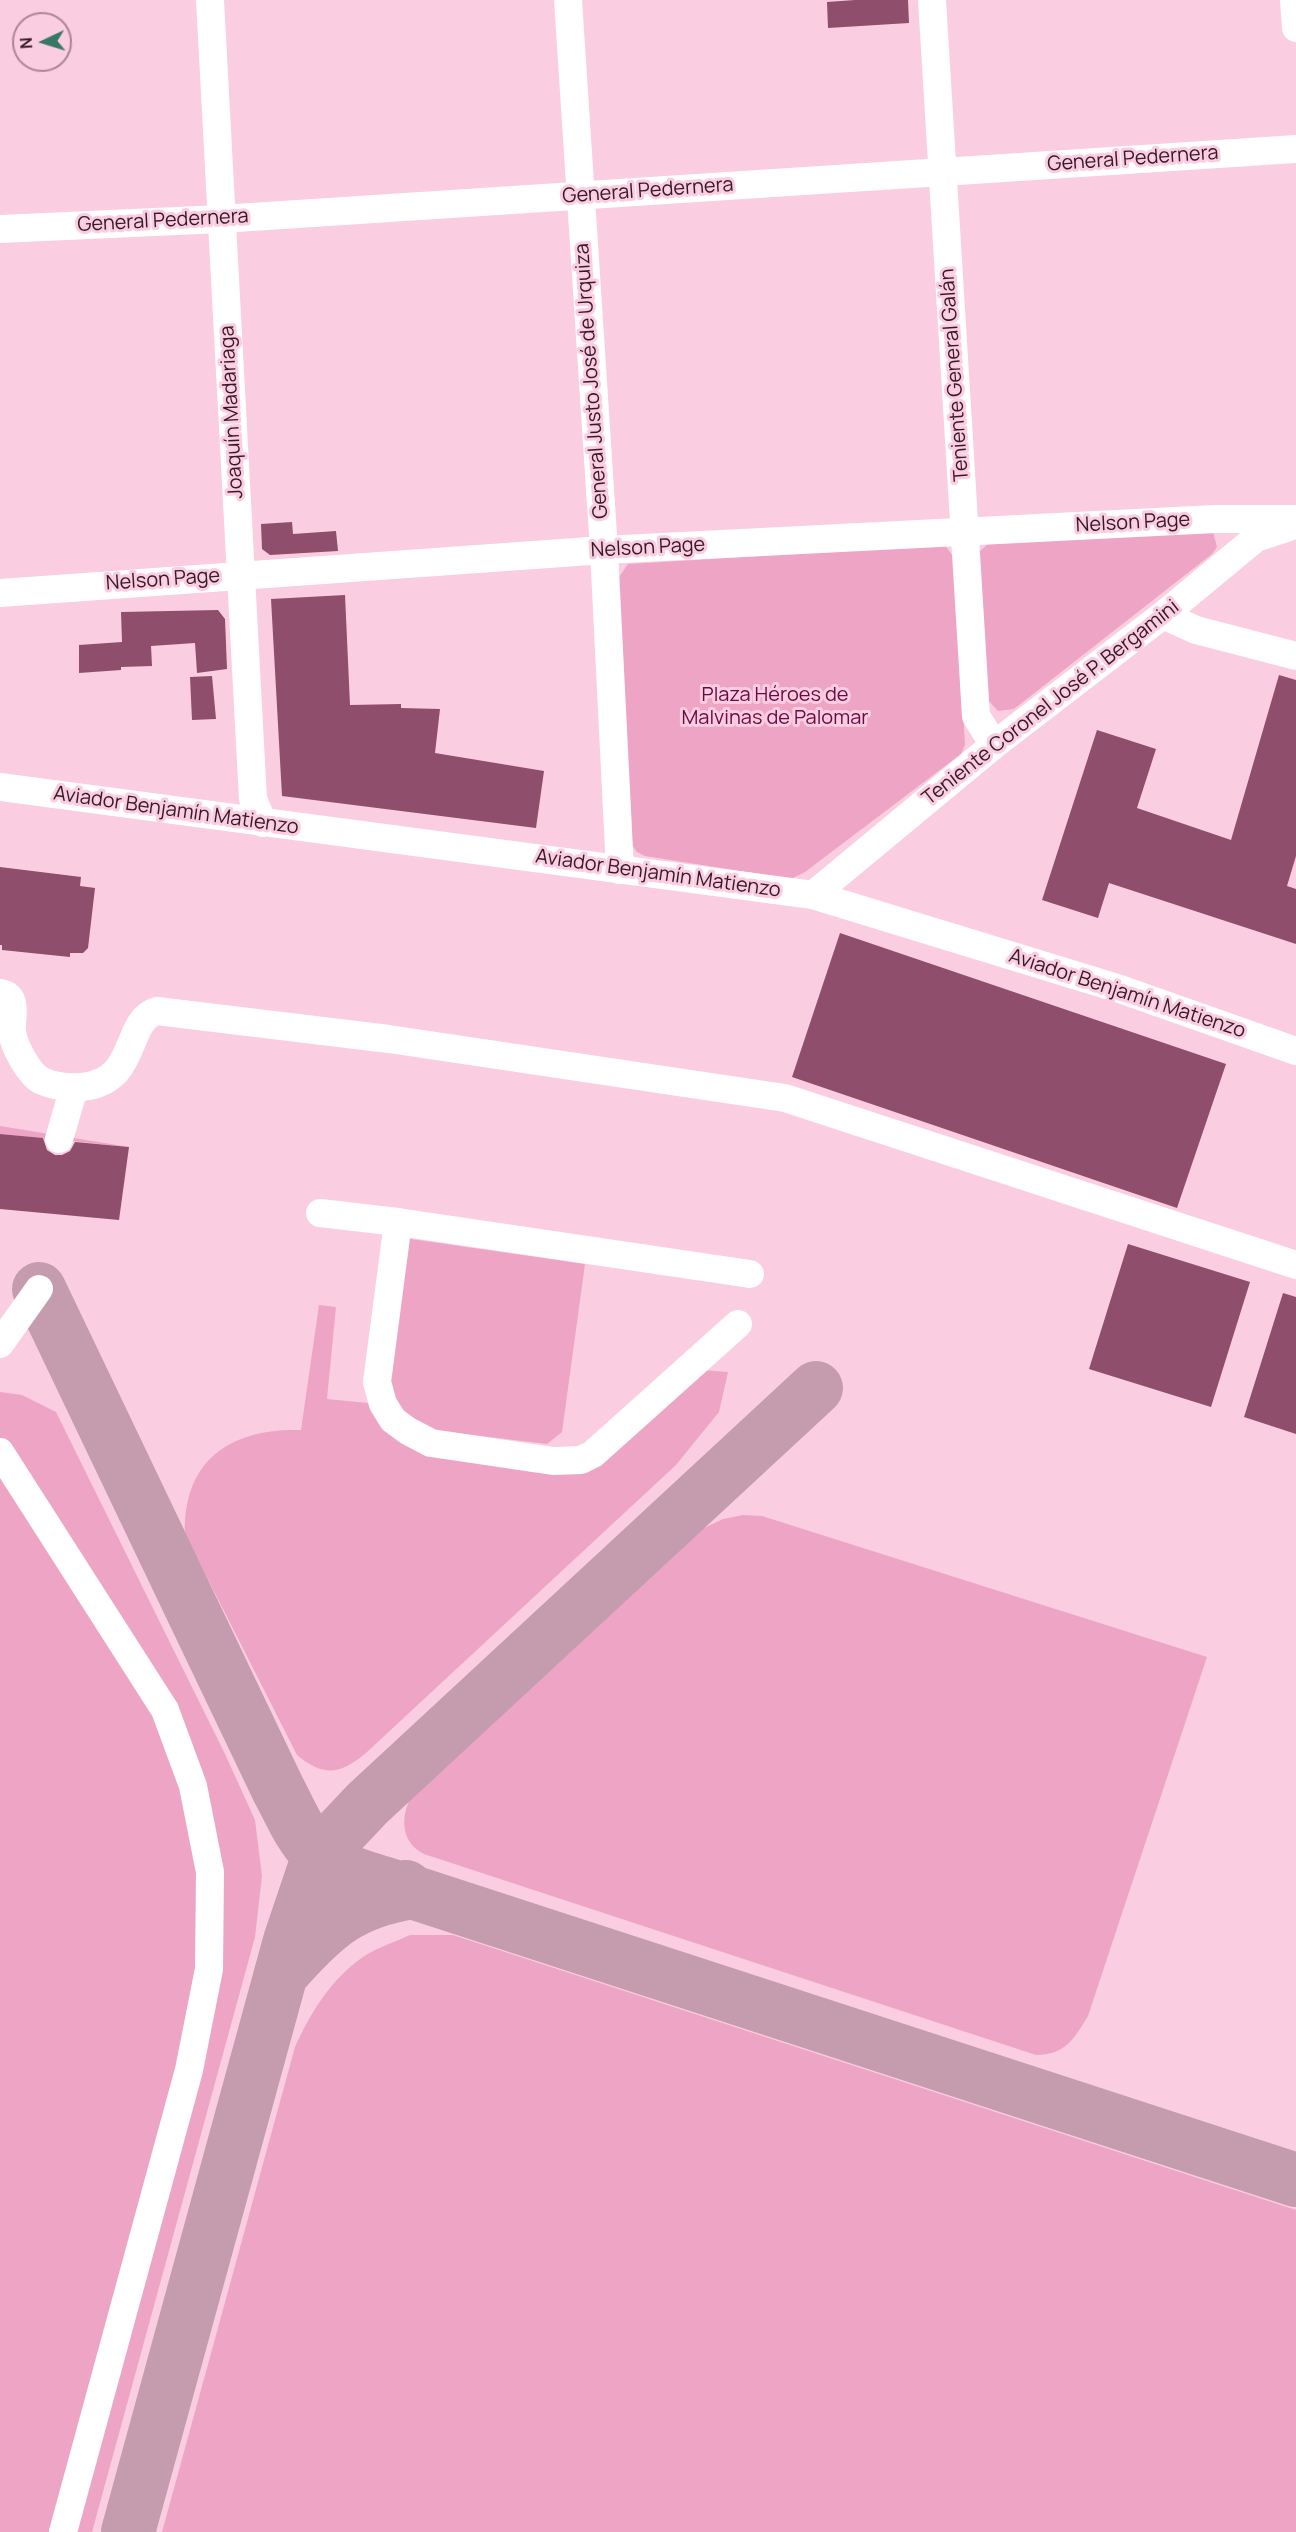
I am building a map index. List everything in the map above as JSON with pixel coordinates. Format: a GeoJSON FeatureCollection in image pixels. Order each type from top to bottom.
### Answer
{"type":"FeatureCollection","features":[{"type":"Feature","properties":{"kind":"street","name":"Joaquín Madariaga"},"geometry":{"type":"LineString","coordinates":[[210,0],[254,799],[262,823]]}},
{"type":"Feature","properties":{"kind":"street","name":"General Justo José de Urquiza"},"geometry":{"type":"LineString","coordinates":[[568,0],[579,196],[604,550],[620,870]]}},
{"type":"Feature","properties":{"kind":"street","name":"Teniente General Galán"},"geometry":{"type":"LineString","coordinates":[[932,0],[976,716],[994,745]]}},
{"type":"Feature","properties":{"kind":"street"},"geometry":{"type":"LineString","coordinates":[[1294,0],[1296,28]]}},
{"type":"Feature","properties":{"kind":"street","name":"General Pedernera"},"geometry":{"type":"LineString","coordinates":[[0,230],[221,219],[1296,149]]}},
{"type":"Feature","properties":{"kind":"street","name":"Nelson Page"},"geometry":{"type":"LineString","coordinates":[[0,593],[604,550],[1215,519],[1296,519]]}},
{"type":"Feature","properties":{"kind":"street","name":"Teniente Coronel José P. Bergamini"},"geometry":{"type":"LineString","coordinates":[[813,895],[994,745],[1163,615],[1256,538],[1296,524]]}},
{"type":"Feature","properties":{"kind":"street"},"geometry":{"type":"LineString","coordinates":[[1163,615],[1196,630],[1296,656]]}},
{"type":"Feature","properties":{"kind":"street","name":"Aviador Benjamín Matienzo"},"geometry":{"type":"LineString","coordinates":[[0,787],[813,895],[1120,989],[1296,1051]]}},
{"type":"Feature","properties":{"kind":"street"},"geometry":{"type":"LineString","coordinates":[[0,993],[8,996],[12,1003],[12,1033],[20,1055],[39,1080],[58,1087],[91,1086],[113,1077],[126,1058],[142,1019],[157,1011],[389,1039],[785,1098],[1296,1265]]}},
{"type":"Feature","properties":{"kind":"street"},"geometry":{"type":"LineString","coordinates":[[59,1139],[74,1088]]}},
{"type":"Feature","properties":{"kind":"street"},"geometry":{"type":"LineString","coordinates":[[320,1213],[398,1222],[750,1274]]}},
{"type":"Feature","properties":{"kind":"street"},"geometry":{"type":"LineString","coordinates":[[398,1222],[377,1382],[383,1404],[393,1420],[431,1443],[553,1461],[581,1460],[593,1454],[738,1324]]}},
{"type":"Feature","properties":{"kind":"street"},"geometry":{"type":"LineString","coordinates":[[0,1344],[39,1289]]}},
{"type":"Feature","properties":{"kind":"street"},"geometry":{"type":"LineString","coordinates":[[0,1452],[165,1710],[193,1786],[210,1872],[208,1969],[189,2070],[63,2532]]}},
{"type":"Feature","properties":{"kind":"green space"},"geometry":{"type":"Polygon","coordinates":[[[1213,532],[1217,547],[1212,554],[1014,709],[998,711],[987,699],[979,561],[980,551],[988,544],[1213,532]]]}},
{"type":"Feature","properties":{"kind":"green space","name":"Plaza Héroes de Malvinas de Palomar"},"geometry":{"type":"Polygon","coordinates":[[[945,545],[954,558],[965,745],[961,754],[805,872],[791,879],[645,856],[637,852],[629,841],[617,580],[628,564],[945,545]]]}},
{"type":"Feature","properties":{"kind":"green space"},"geometry":{"type":"Polygon","coordinates":[[[0,1126],[129,1147],[0,1134],[0,1126]]]}},
{"type":"Feature","properties":{"kind":"green space"},"geometry":{"type":"Polygon","coordinates":[[[404,1238],[585,1264],[562,1432],[547,1444],[423,1429],[405,1420],[384,1386],[404,1238]]]}},
{"type":"Feature","properties":{"kind":"green space"},"geometry":{"type":"Polygon","coordinates":[[[319,1305],[336,1307],[327,1399],[368,1403],[377,1421],[390,1434],[560,1469],[702,1370],[728,1372],[719,1412],[676,1465],[367,1752],[349,1765],[333,1770],[316,1767],[297,1755],[185,1534],[187,1508],[193,1486],[203,1468],[216,1453],[233,1442],[253,1435],[301,1430],[319,1305]]]}},
{"type":"Feature","properties":{"kind":"green space"},"geometry":{"type":"Polygon","coordinates":[[[0,1392],[22,1395],[56,1412],[225,1754],[255,1820],[262,1876],[255,1937],[92,2532],[0,2532],[0,1392]]]}},
{"type":"Feature","properties":{"kind":"green space"},"geometry":{"type":"Polygon","coordinates":[[[743,1515],[762,1516],[1207,1657],[1088,2016],[1078,2032],[1062,2049],[1036,2055],[424,1854],[411,1844],[404,1823],[410,1799],[683,1538],[723,1519],[743,1515]]]}},
{"type":"Feature","properties":{"kind":"green space"},"geometry":{"type":"Polygon","coordinates":[[[410,1935],[453,1935],[1296,2210],[1296,2532],[162,2532],[295,2047],[315,2009],[341,1975],[368,1954],[410,1935]]]}},
{"type":"Feature","properties":{"kind":"building"},"geometry":{"type":"Polygon","coordinates":[[[908,0],[909,23],[828,28],[827,2],[908,0]]]}},
{"type":"Feature","properties":{"kind":"building"},"geometry":{"type":"Polygon","coordinates":[[[292,522],[293,534],[336,531],[338,551],[270,555],[262,549],[261,524],[292,522]]]}},
{"type":"Feature","properties":{"kind":"building"},"geometry":{"type":"Polygon","coordinates":[[[345,595],[350,705],[401,704],[401,708],[440,709],[435,753],[544,771],[536,828],[282,796],[271,599],[345,595]]]}},
{"type":"Feature","properties":{"kind":"building"},"geometry":{"type":"Polygon","coordinates":[[[218,610],[225,619],[227,669],[197,673],[195,643],[151,646],[152,666],[121,667],[121,670],[79,673],[79,645],[122,642],[121,612],[218,610]]]}},
{"type":"Feature","properties":{"kind":"building"},"geometry":{"type":"Polygon","coordinates":[[[1279,675],[1296,680],[1296,856],[1287,886],[1296,889],[1296,944],[1109,883],[1098,918],[1042,900],[1097,730],[1156,749],[1137,808],[1231,840],[1279,675]]]}},
{"type":"Feature","properties":{"kind":"building"},"geometry":{"type":"Polygon","coordinates":[[[212,676],[216,719],[192,720],[190,677],[212,676]]]}},
{"type":"Feature","properties":{"kind":"building"},"geometry":{"type":"Polygon","coordinates":[[[0,867],[81,877],[80,886],[95,888],[88,948],[83,953],[70,953],[70,957],[2,950],[2,945],[0,945],[0,867]]]}},
{"type":"Feature","properties":{"kind":"building"},"geometry":{"type":"Polygon","coordinates":[[[840,933],[1226,1064],[1177,1208],[792,1077],[840,933]]]}},
{"type":"Feature","properties":{"kind":"building"},"geometry":{"type":"Polygon","coordinates":[[[0,1134],[43,1138],[47,1150],[55,1155],[62,1155],[70,1151],[75,1142],[129,1147],[119,1220],[0,1209],[0,1134]]]}},
{"type":"Feature","properties":{"kind":"building"},"geometry":{"type":"Polygon","coordinates":[[[1128,1244],[1250,1282],[1211,1407],[1089,1369],[1128,1244]]]}},
{"type":"Feature","properties":{"kind":"building"},"geometry":{"type":"Polygon","coordinates":[[[1283,1293],[1296,1297],[1296,1434],[1244,1417],[1283,1293]]]}},
{"type":"Feature","properties":{"kind":"taxiway"},"geometry":{"type":"LineString","coordinates":[[39,1289],[295,1823],[317,1853],[326,1860],[362,1877],[1296,2180]]}},
{"type":"Feature","properties":{"kind":"taxiway"},"geometry":{"type":"LineString","coordinates":[[128,2532],[290,1941],[319,1855],[367,1804],[816,1388]]}},
{"type":"Feature","properties":{"kind":"taxiway"},"geometry":{"type":"LineString","coordinates":[[284,1971],[326,1928],[340,1918],[372,1902],[412,1892],[406,1887]]}}]}
